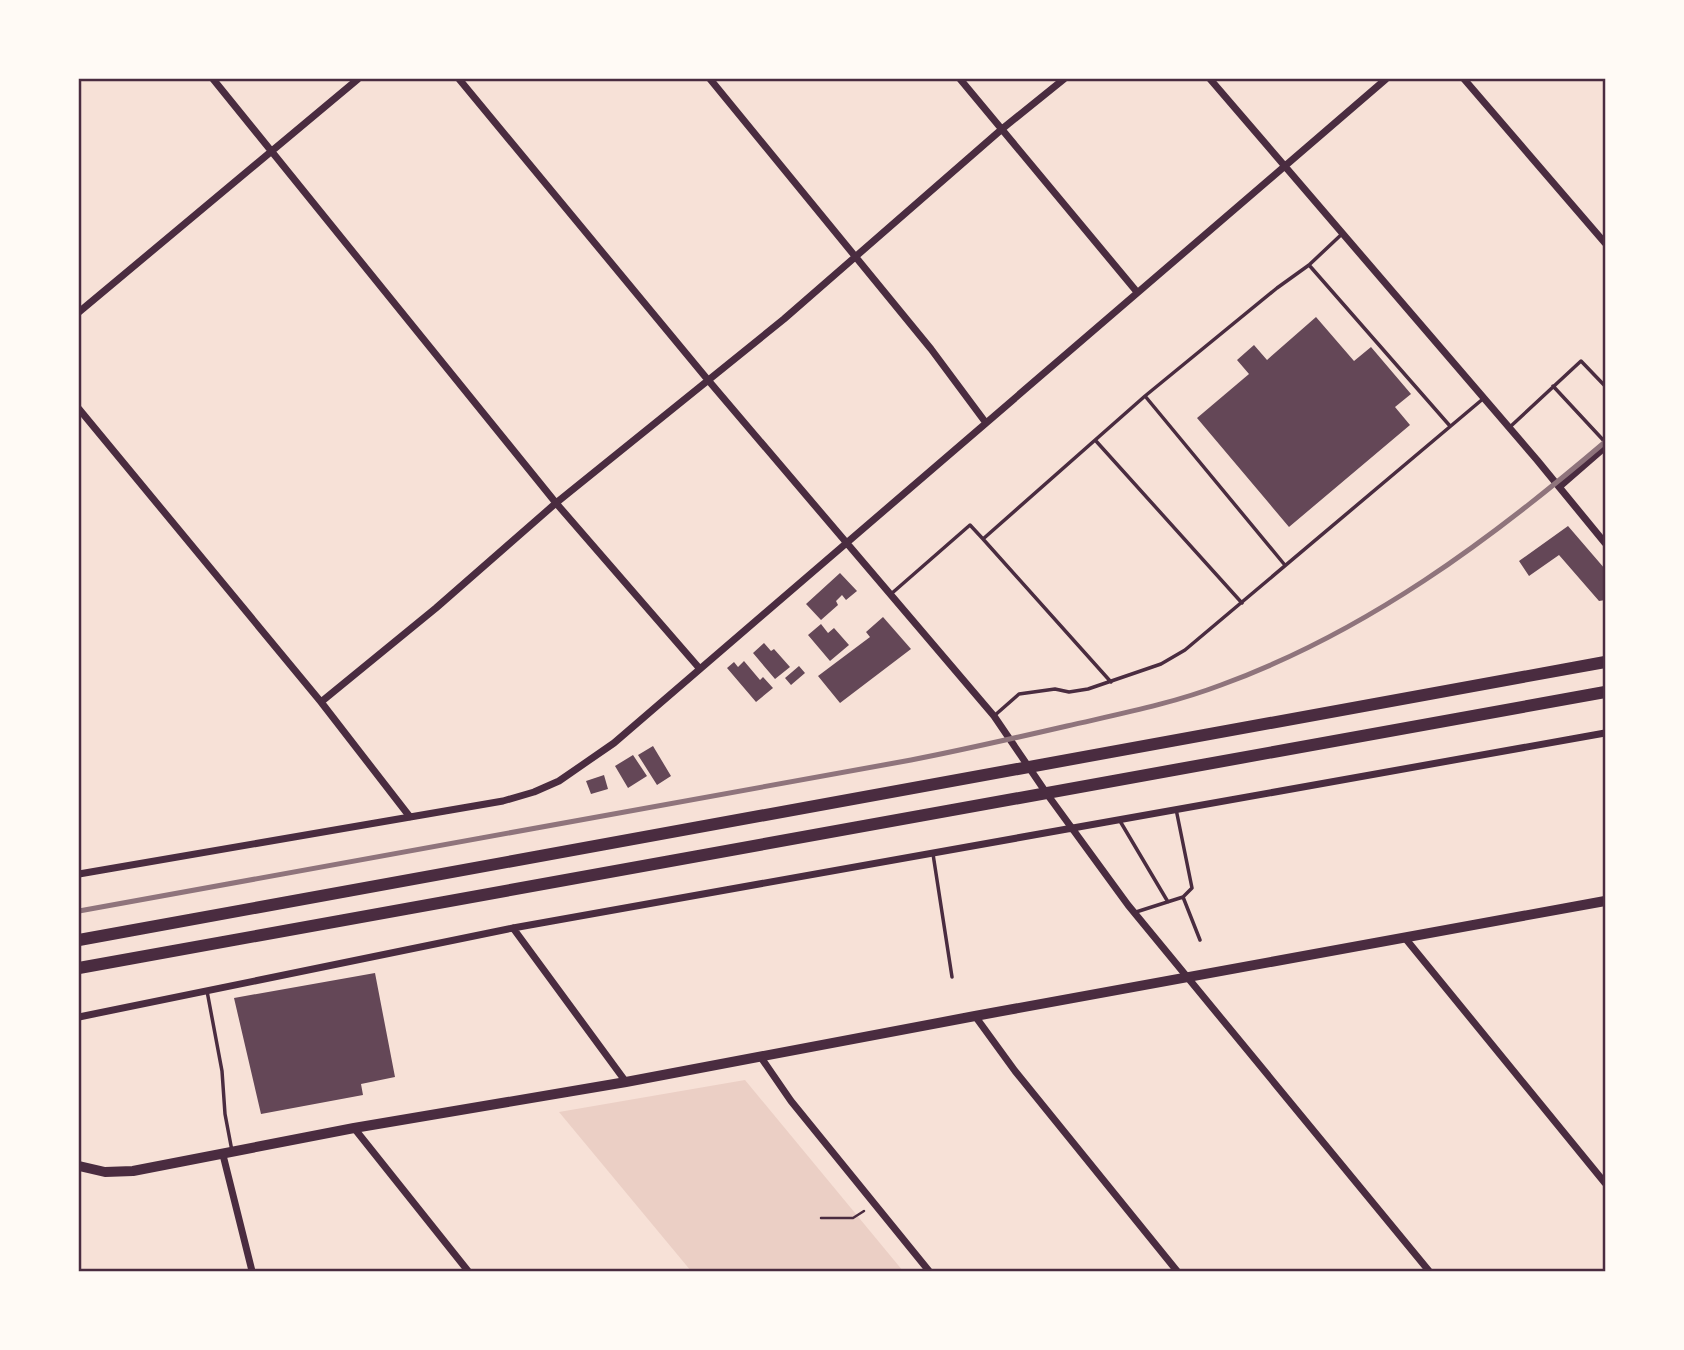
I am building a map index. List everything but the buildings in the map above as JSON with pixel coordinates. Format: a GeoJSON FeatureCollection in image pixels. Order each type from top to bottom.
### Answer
{"type":"FeatureCollection","features":[{"type":"Feature","properties":{"kind":"highway"},"geometry":{"type":"LineString","coordinates":[[79,940],[1605,662]]}},
{"type":"Feature","properties":{"kind":"highway"},"geometry":{"type":"LineString","coordinates":[[79,968],[1605,692]]}},
{"type":"Feature","properties":{"kind":"street"},"geometry":{"type":"LineString","coordinates":[[213,79],[556,503],[700,668]]}},
{"type":"Feature","properties":{"kind":"street"},"geometry":{"type":"LineString","coordinates":[[79,312],[358,79]]}},
{"type":"Feature","properties":{"kind":"street"},"geometry":{"type":"LineString","coordinates":[[459,79],[708,380],[994,716],[1071,828],[1135,913],[1429,1271]]}},
{"type":"Feature","properties":{"kind":"street"},"geometry":{"type":"LineString","coordinates":[[710,79],[931,349],[986,423]]}},
{"type":"Feature","properties":{"kind":"street"},"geometry":{"type":"LineString","coordinates":[[960,79],[1136,292]]}},
{"type":"Feature","properties":{"kind":"street"},"geometry":{"type":"LineString","coordinates":[[321,702],[436,608],[556,503],[784,319],[1002,129],[1064,79]]}},
{"type":"Feature","properties":{"kind":"street"},"geometry":{"type":"LineString","coordinates":[[1210,79],[1605,543]]}},
{"type":"Feature","properties":{"kind":"street"},"geometry":{"type":"LineString","coordinates":[[79,874],[503,801],[559,781],[614,743],[1386,79]]}},
{"type":"Feature","properties":{"kind":"street"},"geometry":{"type":"LineString","coordinates":[[1464,79],[1605,243]]}},
{"type":"Feature","properties":{"kind":"street"},"geometry":{"type":"LineString","coordinates":[[79,409],[321,702],[410,817]]}},
{"type":"Feature","properties":{"kind":"street"},"geometry":{"type":"LineString","coordinates":[[1559,487],[1605,447]]}},
{"type":"Feature","properties":{"kind":"street"},"geometry":{"type":"LineString","coordinates":[[79,1017],[513,928],[1605,733]]}},
{"type":"Feature","properties":{"kind":"street"},"geometry":{"type":"LineString","coordinates":[[79,1167],[133,1171],[354,1128],[626,1082],[1605,901]]}},
{"type":"Feature","properties":{"kind":"street"},"geometry":{"type":"LineString","coordinates":[[513,928],[626,1082]]}},
{"type":"Feature","properties":{"kind":"street"},"geometry":{"type":"LineString","coordinates":[[1405,938],[1605,1183]]}},
{"type":"Feature","properties":{"kind":"street"},"geometry":{"type":"LineString","coordinates":[[975,1016],[1015,1071],[1177,1271]]}},
{"type":"Feature","properties":{"kind":"street"},"geometry":{"type":"LineString","coordinates":[[760,1056],[791,1101],[929,1271]]}},
{"type":"Feature","properties":{"kind":"street"},"geometry":{"type":"LineString","coordinates":[[354,1128],[468,1271]]}},
{"type":"Feature","properties":{"kind":"street"},"geometry":{"type":"LineString","coordinates":[[228,1154],[252,1271]]}},
{"type":"Feature","properties":{"kind":"lane"},"geometry":{"type":"LineString","coordinates":[[983,539],[1145,396],[1309,265],[1343,233]]}},
{"type":"Feature","properties":{"kind":"lane"},"geometry":{"type":"LineString","coordinates":[[1309,265],[1450,426]]}},
{"type":"Feature","properties":{"kind":"lane"},"geometry":{"type":"LineString","coordinates":[[1509,428],[1580,361],[1605,386]]}},
{"type":"Feature","properties":{"kind":"lane"},"geometry":{"type":"LineString","coordinates":[[1553,386],[1605,442]]}},
{"type":"Feature","properties":{"kind":"lane"},"geometry":{"type":"LineString","coordinates":[[1145,396],[1285,565]]}},
{"type":"Feature","properties":{"kind":"lane"},"geometry":{"type":"LineString","coordinates":[[994,716],[1019,694],[1055,689],[1069,692],[1088,689],[1161,664],[1185,650],[1484,398]]}},
{"type":"Feature","properties":{"kind":"lane"},"geometry":{"type":"LineString","coordinates":[[1095,440],[1242,603]]}},
{"type":"Feature","properties":{"kind":"lane"},"geometry":{"type":"LineString","coordinates":[[891,594],[970,525],[1111,682]]}},
{"type":"Feature","properties":{"kind":"lane"},"geometry":{"type":"LineString","coordinates":[[1135,913],[1183,897],[1192,888],[1176,809]]}},
{"type":"Feature","properties":{"kind":"lane"},"geometry":{"type":"LineString","coordinates":[[1119,819],[1168,902]]}},
{"type":"Feature","properties":{"kind":"lane"},"geometry":{"type":"LineString","coordinates":[[933,852],[952,977]]}},
{"type":"Feature","properties":{"kind":"lane"},"geometry":{"type":"LineString","coordinates":[[1183,897],[1200,940]]}},
{"type":"Feature","properties":{"kind":"lane"},"geometry":{"type":"LineString","coordinates":[[207,990],[223,1078],[228,1154]]}},
{"type":"Feature","properties":{"kind":"path"},"geometry":{"type":"LineString","coordinates":[[821,1217],[853,1218],[874,1203]]}},
{"type":"Feature","properties":{"kind":"shaded area"},"geometry":{"type":"Polygon","coordinates":[[[745,1080],[903,1271],[691,1271],[559,1112],[745,1080]]]}},
{"type":"Feature","properties":{"kind":"railway"},"geometry":{"type":"LineString","coordinates":[[79,911],[911,760],[1183,698],[1274,663],[1326,639],[1376,611],[1471,548],[1605,442]]}}]}
